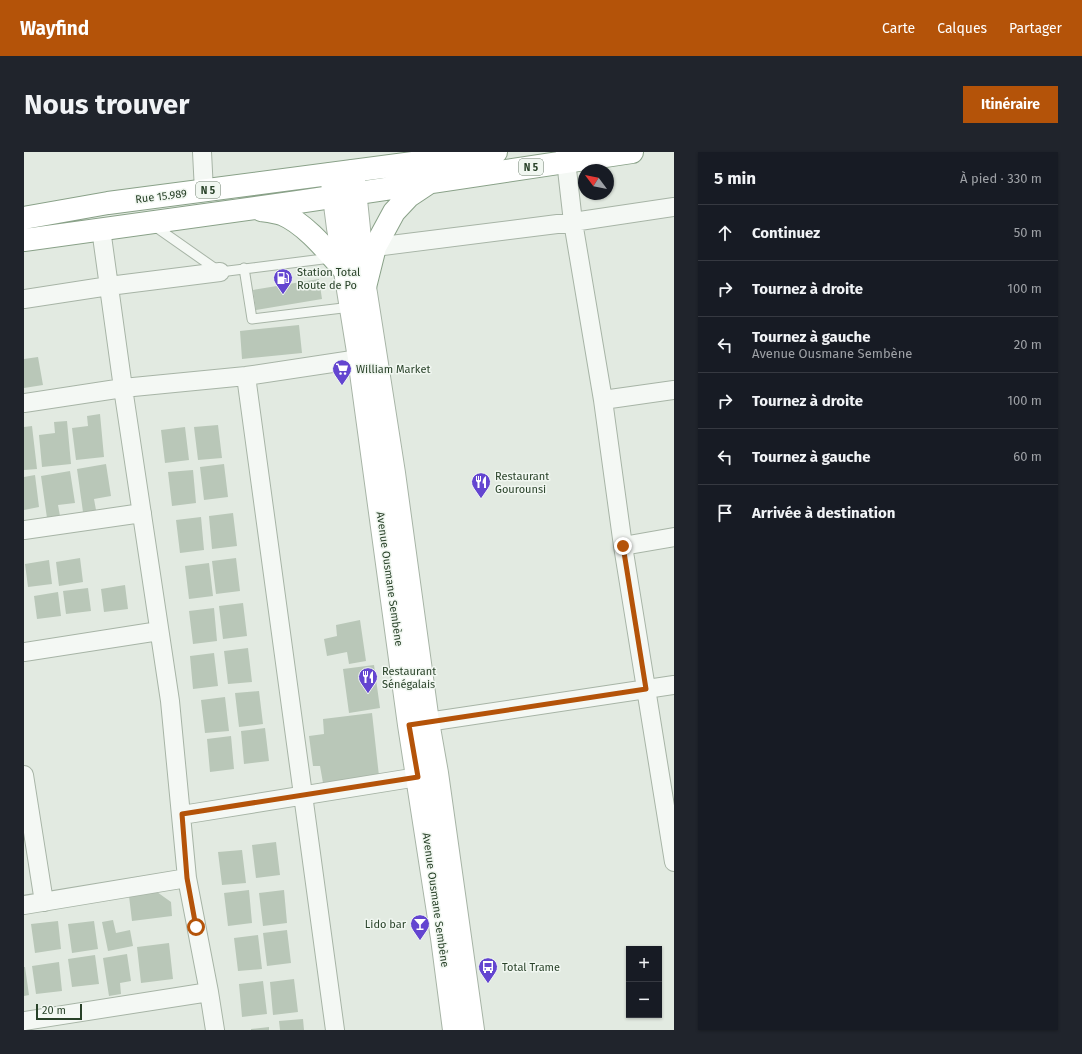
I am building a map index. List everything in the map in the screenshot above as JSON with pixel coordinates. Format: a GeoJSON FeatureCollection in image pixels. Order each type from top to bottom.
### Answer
{"type":"FeatureCollection","features":[{"type":"Feature","properties":{"kind":"main road","name":"Rue 15.989"},"geometry":{"type":"LineString","coordinates":[[24,218],[108,203],[496,152]]}},
{"type":"Feature","properties":{"kind":"main road","name":"N 5"},"geometry":{"type":"LineString","coordinates":[[24,240],[334,197],[431,182],[565,157],[632,152]]}},
{"type":"Feature","properties":{"kind":"main road"},"geometry":{"type":"LineString","coordinates":[[351,255],[356,193],[353,171]]}},
{"type":"Feature","properties":{"kind":"main road"},"geometry":{"type":"LineString","coordinates":[[331,174],[334,197],[351,255]]}},
{"type":"Feature","properties":{"kind":"main road"},"geometry":{"type":"LineString","coordinates":[[351,255],[409,196],[431,182]]}},
{"type":"Feature","properties":{"kind":"main road"},"geometry":{"type":"LineString","coordinates":[[254,208],[282,214],[351,255]]}},
{"type":"Feature","properties":{"kind":"main road","name":"Avenue Ousmane Sembène"},"geometry":{"type":"LineString","coordinates":[[351,255],[365,287],[367,357],[419,723],[473,1030]]}},
{"type":"Feature","properties":{"kind":"main road","name":"Avenue Ousmane Sembène"},"geometry":{"type":"LineString","coordinates":[[351,255],[351,307],[367,357]]}},
{"type":"Feature","properties":{"kind":"main road","name":"Avenue Ousmane Sembène"},"geometry":{"type":"LineString","coordinates":[[428,775],[454,1030]]}},
{"type":"Feature","properties":{"kind":"street"},"geometry":{"type":"LineString","coordinates":[[202,152],[204,191]]}},
{"type":"Feature","properties":{"kind":"street"},"geometry":{"type":"LineString","coordinates":[[565,157],[574,222],[604,400],[623,546],[673,855]]}},
{"type":"Feature","properties":{"kind":"street"},"geometry":{"type":"LineString","coordinates":[[351,255],[674,207]]}},
{"type":"Feature","properties":{"kind":"street"},"geometry":{"type":"LineString","coordinates":[[101,229],[123,388],[170,701],[187,878],[209,992],[214,1030]]}},
{"type":"Feature","properties":{"kind":"street"},"geometry":{"type":"LineString","coordinates":[[24,299],[109,286],[220,272]]}},
{"type":"Feature","properties":{"kind":"street"},"geometry":{"type":"LineString","coordinates":[[24,403],[123,388],[246,376],[367,357]]}},
{"type":"Feature","properties":{"kind":"street"},"geometry":{"type":"LineString","coordinates":[[246,376],[335,1030]]}},
{"type":"Feature","properties":{"kind":"street"},"geometry":{"type":"LineString","coordinates":[[604,400],[674,390]]}},
{"type":"Feature","properties":{"kind":"street"},"geometry":{"type":"LineString","coordinates":[[24,530],[142,513]]}},
{"type":"Feature","properties":{"kind":"street"},"geometry":{"type":"LineString","coordinates":[[623,546],[674,537]]}},
{"type":"Feature","properties":{"kind":"street"},"geometry":{"type":"LineString","coordinates":[[24,652],[159,631]]}},
{"type":"Feature","properties":{"kind":"street"},"geometry":{"type":"LineString","coordinates":[[419,723],[674,685]]}},
{"type":"Feature","properties":{"kind":"street"},"geometry":{"type":"LineString","coordinates":[[24,775],[44,902]]}},
{"type":"Feature","properties":{"kind":"street"},"geometry":{"type":"LineString","coordinates":[[182,814],[304,796],[428,775]]}},
{"type":"Feature","properties":{"kind":"street"},"geometry":{"type":"LineString","coordinates":[[24,905],[187,878]]}},
{"type":"Feature","properties":{"kind":"street"},"geometry":{"type":"LineString","coordinates":[[24,1021],[209,992]]}},
{"type":"Feature","properties":{"kind":"lane"},"geometry":{"type":"LineString","coordinates":[[150,223],[220,272],[351,255]]}},
{"type":"Feature","properties":{"kind":"lane"},"geometry":{"type":"LineString","coordinates":[[244,268],[252,319],[351,307]]}},
{"type":"Feature","properties":{"kind":"building"},"geometry":{"type":"Polygon","coordinates":[[[319,279],[322,299],[256,310],[253,290],[319,279]]]}},
{"type":"Feature","properties":{"kind":"building"},"geometry":{"type":"Polygon","coordinates":[[[299,325],[302,353],[242,359],[240,331],[299,325]]]}},
{"type":"Feature","properties":{"kind":"building"},"geometry":{"type":"Polygon","coordinates":[[[38,357],[43,385],[24,388],[24,359],[38,357]]]}},
{"type":"Feature","properties":{"kind":"building"},"geometry":{"type":"Polygon","coordinates":[[[100,414],[104,457],[76,460],[72,428],[88,426],[87,416],[100,414]]]}},
{"type":"Feature","properties":{"kind":"building"},"geometry":{"type":"Polygon","coordinates":[[[67,421],[71,464],[42,467],[39,435],[55,433],[54,422],[67,421]]]}},
{"type":"Feature","properties":{"kind":"building"},"geometry":{"type":"Polygon","coordinates":[[[218,425],[222,458],[198,460],[194,427],[218,425]]]}},
{"type":"Feature","properties":{"kind":"building"},"geometry":{"type":"Polygon","coordinates":[[[32,426],[37,469],[24,470],[24,427],[32,426]]]}},
{"type":"Feature","properties":{"kind":"building"},"geometry":{"type":"Polygon","coordinates":[[[185,427],[189,460],[165,463],[161,430],[185,427]]]}},
{"type":"Feature","properties":{"kind":"building"},"geometry":{"type":"Polygon","coordinates":[[[106,464],[111,496],[94,499],[96,510],[83,512],[77,469],[106,464]]]}},
{"type":"Feature","properties":{"kind":"building"},"geometry":{"type":"Polygon","coordinates":[[[224,464],[228,497],[204,500],[200,467],[224,464]]]}},
{"type":"Feature","properties":{"kind":"building"},"geometry":{"type":"Polygon","coordinates":[[[193,470],[196,503],[172,506],[168,472],[193,470]]]}},
{"type":"Feature","properties":{"kind":"building"},"geometry":{"type":"Polygon","coordinates":[[[70,471],[75,503],[58,505],[60,516],[47,518],[41,476],[70,471]]]}},
{"type":"Feature","properties":{"kind":"building"},"geometry":{"type":"Polygon","coordinates":[[[35,475],[39,507],[24,510],[24,477],[35,475]]]}},
{"type":"Feature","properties":{"kind":"building"},"geometry":{"type":"Polygon","coordinates":[[[233,513],[237,546],[212,549],[209,516],[233,513]]]}},
{"type":"Feature","properties":{"kind":"building"},"geometry":{"type":"Polygon","coordinates":[[[201,517],[204,550],[180,553],[176,520],[201,517]]]}},
{"type":"Feature","properties":{"kind":"building"},"geometry":{"type":"Polygon","coordinates":[[[80,558],[83,582],[59,586],[56,562],[80,558]]]}},
{"type":"Feature","properties":{"kind":"building"},"geometry":{"type":"Polygon","coordinates":[[[236,558],[240,591],[216,594],[212,561],[236,558]]]}},
{"type":"Feature","properties":{"kind":"building"},"geometry":{"type":"Polygon","coordinates":[[[49,560],[52,584],[28,587],[25,564],[49,560]]]}},
{"type":"Feature","properties":{"kind":"building"},"geometry":{"type":"Polygon","coordinates":[[[209,563],[213,596],[189,599],[185,566],[209,563]]]}},
{"type":"Feature","properties":{"kind":"building"},"geometry":{"type":"Polygon","coordinates":[[[125,585],[128,609],[104,612],[101,589],[125,585]]]}},
{"type":"Feature","properties":{"kind":"building"},"geometry":{"type":"Polygon","coordinates":[[[88,588],[91,611],[66,614],[63,591],[88,588]]]}},
{"type":"Feature","properties":{"kind":"building"},"geometry":{"type":"Polygon","coordinates":[[[58,592],[61,616],[37,619],[34,596],[58,592]]]}},
{"type":"Feature","properties":{"kind":"building"},"geometry":{"type":"Polygon","coordinates":[[[243,603],[247,636],[223,639],[219,606],[243,603]]]}},
{"type":"Feature","properties":{"kind":"building"},"geometry":{"type":"Polygon","coordinates":[[[214,608],[217,641],[193,644],[189,611],[214,608]]]}},
{"type":"Feature","properties":{"kind":"building"},"geometry":{"type":"Polygon","coordinates":[[[360,620],[366,661],[349,664],[347,652],[327,656],[324,639],[337,636],[336,625],[360,620]]]}},
{"type":"Feature","properties":{"kind":"building"},"geometry":{"type":"Polygon","coordinates":[[[248,648],[252,682],[228,684],[224,651],[248,648]]]}},
{"type":"Feature","properties":{"kind":"building"},"geometry":{"type":"Polygon","coordinates":[[[214,653],[218,686],[193,689],[190,656],[214,653]]]}},
{"type":"Feature","properties":{"kind":"building"},"geometry":{"type":"Polygon","coordinates":[[[374,665],[380,708],[349,713],[343,669],[374,665]]]}},
{"type":"Feature","properties":{"kind":"building"},"geometry":{"type":"Polygon","coordinates":[[[259,691],[263,724],[239,727],[235,693],[259,691]]]}},
{"type":"Feature","properties":{"kind":"building"},"geometry":{"type":"Polygon","coordinates":[[[225,697],[229,731],[205,733],[201,700],[225,697]]]}},
{"type":"Feature","properties":{"kind":"building"},"geometry":{"type":"Polygon","coordinates":[[[372,713],[379,776],[323,783],[320,766],[313,766],[309,736],[324,734],[323,719],[372,713]]]}},
{"type":"Feature","properties":{"kind":"building"},"geometry":{"type":"Polygon","coordinates":[[[265,728],[269,761],[244,764],[241,731],[265,728]]]}},
{"type":"Feature","properties":{"kind":"building"},"geometry":{"type":"Polygon","coordinates":[[[231,736],[234,769],[210,772],[207,739],[231,736]]]}},
{"type":"Feature","properties":{"kind":"building"},"geometry":{"type":"Polygon","coordinates":[[[276,842],[280,875],[256,878],[252,845],[276,842]]]}},
{"type":"Feature","properties":{"kind":"building"},"geometry":{"type":"Polygon","coordinates":[[[242,850],[246,883],[222,885],[218,852],[242,850]]]}},
{"type":"Feature","properties":{"kind":"building"},"geometry":{"type":"Polygon","coordinates":[[[249,890],[252,923],[228,926],[224,893],[249,890]]]}},
{"type":"Feature","properties":{"kind":"building"},"geometry":{"type":"Polygon","coordinates":[[[284,890],[287,923],[263,926],[259,893],[284,890]]]}},
{"type":"Feature","properties":{"kind":"building"},"geometry":{"type":"Polygon","coordinates":[[[157,892],[171,902],[172,916],[132,921],[129,896],[157,892]]]}},
{"type":"Feature","properties":{"kind":"building"},"geometry":{"type":"Polygon","coordinates":[[[113,920],[116,933],[130,930],[133,946],[108,951],[102,922],[113,920]]]}},
{"type":"Feature","properties":{"kind":"building"},"geometry":{"type":"Polygon","coordinates":[[[58,921],[61,949],[35,953],[31,924],[58,921]]]}},
{"type":"Feature","properties":{"kind":"building"},"geometry":{"type":"Polygon","coordinates":[[[94,921],[98,949],[72,953],[68,924],[94,921]]]}},
{"type":"Feature","properties":{"kind":"building"},"geometry":{"type":"Polygon","coordinates":[[[287,930],[291,963],[267,966],[263,933],[287,930]]]}},
{"type":"Feature","properties":{"kind":"building"},"geometry":{"type":"Polygon","coordinates":[[[258,935],[262,969],[238,971],[234,938],[258,935]]]}},
{"type":"Feature","properties":{"kind":"building"},"geometry":{"type":"Polygon","coordinates":[[[169,943],[173,979],[141,983],[137,947],[169,943]]]}},
{"type":"Feature","properties":{"kind":"building"},"geometry":{"type":"Polygon","coordinates":[[[127,954],[131,981],[120,983],[121,994],[109,996],[103,958],[127,954]]]}},
{"type":"Feature","properties":{"kind":"building"},"geometry":{"type":"Polygon","coordinates":[[[95,955],[99,984],[72,987],[68,959],[95,955]]]}},
{"type":"Feature","properties":{"kind":"building"},"geometry":{"type":"Polygon","coordinates":[[[59,962],[62,991],[36,994],[32,966],[59,962]]]}},
{"type":"Feature","properties":{"kind":"building"},"geometry":{"type":"Polygon","coordinates":[[[24,967],[29,995],[24,996],[24,967]]]}},
{"type":"Feature","properties":{"kind":"building"},"geometry":{"type":"Polygon","coordinates":[[[294,979],[298,1012],[273,1015],[270,982],[294,979]]]}},
{"type":"Feature","properties":{"kind":"building"},"geometry":{"type":"Polygon","coordinates":[[[263,981],[267,1014],[242,1017],[239,984],[263,981]]]}},
{"type":"Feature","properties":{"kind":"building"},"geometry":{"type":"Polygon","coordinates":[[[303,1019],[304,1030],[280,1030],[279,1021],[303,1019]]]}},
{"type":"Feature","properties":{"kind":"building"},"geometry":{"type":"Polygon","coordinates":[[[269,1027],[269,1030],[251,1030],[251,1029],[269,1027]]]}},
{"type":"Feature","properties":{"kind":"place","name":"Station Total Route de Po"},"geometry":{"type":"Point","coordinates":[283,295]}},
{"type":"Feature","properties":{"kind":"place","name":"William Market"},"geometry":{"type":"Point","coordinates":[342,386]}},
{"type":"Feature","properties":{"kind":"place","name":"Restaurant Gourounsi"},"geometry":{"type":"Point","coordinates":[481,499]}},
{"type":"Feature","properties":{"kind":"place","name":"Restaurant Sénégalais"},"geometry":{"type":"Point","coordinates":[368,694]}},
{"type":"Feature","properties":{"kind":"place","name":"Lido bar"},"geometry":{"type":"Point","coordinates":[420,941]}},
{"type":"Feature","properties":{"kind":"place","name":"Total Trame"},"geometry":{"type":"Point","coordinates":[488,984]}},
{"type":"Feature","properties":{"kind":"route"},"geometry":{"type":"LineString","coordinates":[[196,927],[187,878],[182,814],[418,777],[409,725],[646,689],[623,546]]}}]}
